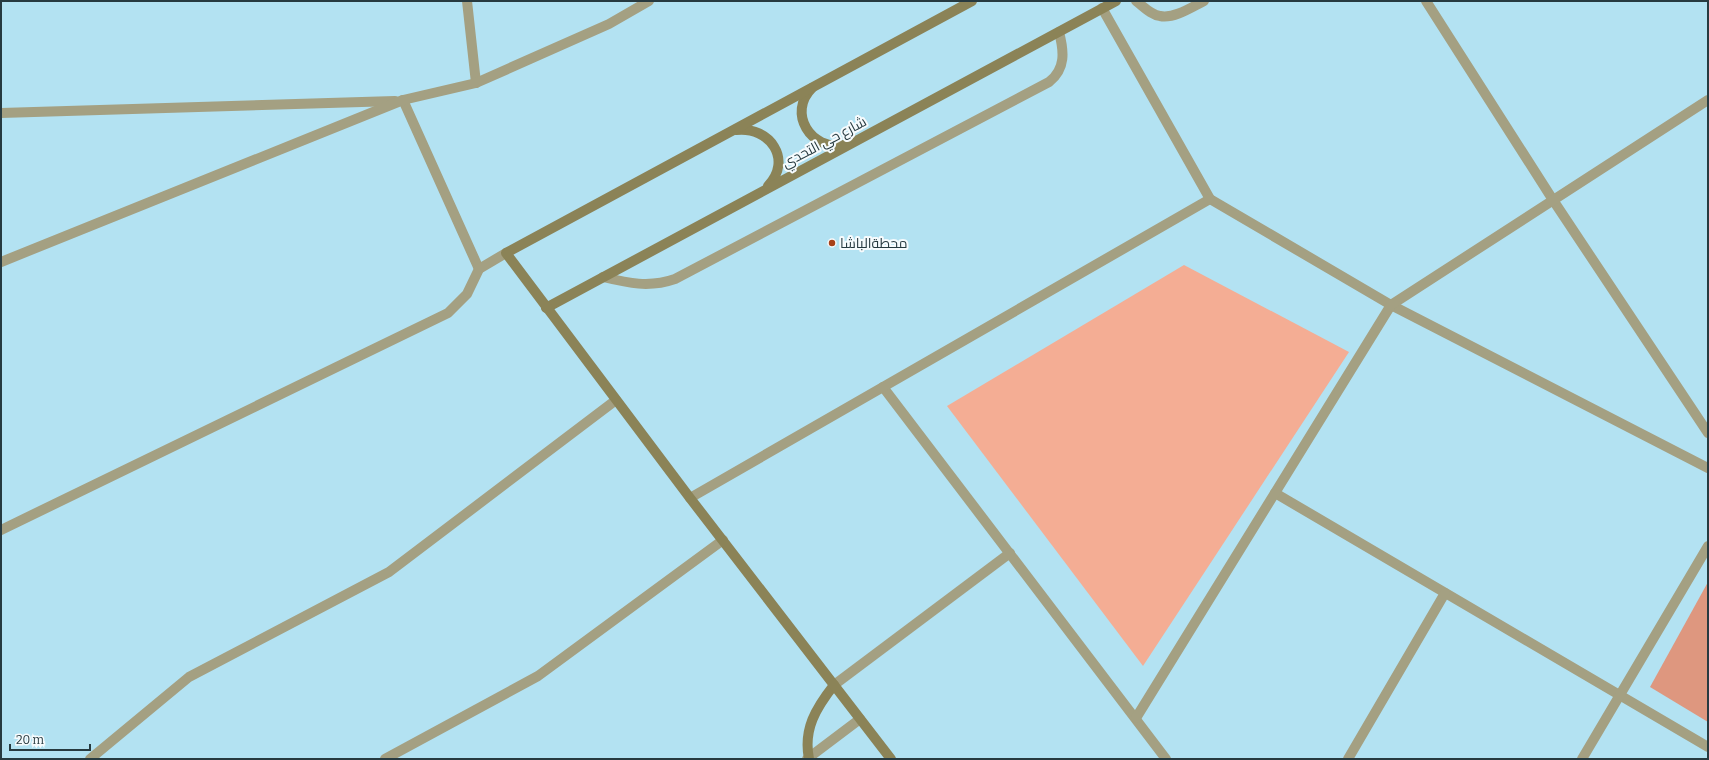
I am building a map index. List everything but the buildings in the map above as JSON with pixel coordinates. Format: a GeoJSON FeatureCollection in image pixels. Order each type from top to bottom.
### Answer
{"type":"FeatureCollection","features":[{"type":"Feature","properties":{"kind":"main road"},"geometry":{"type":"LineString","coordinates":[[891,759],[690,498],[546,308],[506,252],[972,1]]}},
{"type":"Feature","properties":{"kind":"main road","name":"شارع حي التحدي"},"geometry":{"type":"LineString","coordinates":[[546,308],[1116,1]]}},
{"type":"Feature","properties":{"kind":"main road"},"geometry":{"type":"LineString","coordinates":[[815,85],[804,100],[801,109],[802,119],[808,132],[818,141],[836,147],[855,141]]}},
{"type":"Feature","properties":{"kind":"main road"},"geometry":{"type":"LineString","coordinates":[[727,133],[741,129],[755,130],[764,135],[776,149],[778,159],[775,178],[769,186],[762,191]]}},
{"type":"Feature","properties":{"kind":"main road"},"geometry":{"type":"LineString","coordinates":[[808,759],[807,744],[811,721],[819,704],[834,685]]}},
{"type":"Feature","properties":{"kind":"street"},"geometry":{"type":"LineString","coordinates":[[467,1],[476,83]]}},
{"type":"Feature","properties":{"kind":"street"},"geometry":{"type":"LineString","coordinates":[[1,262],[403,100],[476,83],[609,24],[649,1]]}},
{"type":"Feature","properties":{"kind":"street"},"geometry":{"type":"LineString","coordinates":[[1136,1],[1151,12],[1160,16],[1173,15],[1204,1]]}},
{"type":"Feature","properties":{"kind":"street"},"geometry":{"type":"LineString","coordinates":[[1426,1],[1553,200],[1708,433]]}},
{"type":"Feature","properties":{"kind":"street"},"geometry":{"type":"LineString","coordinates":[[1102,8],[1210,199],[1391,305],[1708,468]]}},
{"type":"Feature","properties":{"kind":"street"},"geometry":{"type":"LineString","coordinates":[[603,277],[639,285],[658,284],[675,279],[1049,82],[1057,76],[1061,69],[1062,48],[1059,32]]}},
{"type":"Feature","properties":{"kind":"street"},"geometry":{"type":"LineString","coordinates":[[1,114],[403,100]]}},
{"type":"Feature","properties":{"kind":"street"},"geometry":{"type":"LineString","coordinates":[[403,100],[479,269]]}},
{"type":"Feature","properties":{"kind":"street"},"geometry":{"type":"LineString","coordinates":[[1136,718],[1391,305],[1708,100]]}},
{"type":"Feature","properties":{"kind":"street"},"geometry":{"type":"LineString","coordinates":[[690,498],[1210,199]]}},
{"type":"Feature","properties":{"kind":"street"},"geometry":{"type":"LineString","coordinates":[[1,530],[448,313],[467,294],[479,269],[506,252]]}},
{"type":"Feature","properties":{"kind":"street"},"geometry":{"type":"LineString","coordinates":[[884,387],[1166,759]]}},
{"type":"Feature","properties":{"kind":"street"},"geometry":{"type":"LineString","coordinates":[[90,759],[189,676],[389,572],[616,400]]}},
{"type":"Feature","properties":{"kind":"street"},"geometry":{"type":"LineString","coordinates":[[1275,493],[1708,747]]}},
{"type":"Feature","properties":{"kind":"street"},"geometry":{"type":"LineString","coordinates":[[385,759],[538,676],[723,540]]}},
{"type":"Feature","properties":{"kind":"street"},"geometry":{"type":"LineString","coordinates":[[1582,759],[1708,546]]}},
{"type":"Feature","properties":{"kind":"street"},"geometry":{"type":"LineString","coordinates":[[834,685],[1010,553]]}},
{"type":"Feature","properties":{"kind":"street"},"geometry":{"type":"LineString","coordinates":[[1348,759],[1445,593]]}},
{"type":"Feature","properties":{"kind":"street"},"geometry":{"type":"LineString","coordinates":[[808,759],[860,719]]}},
{"type":"Feature","properties":{"kind":"shaded area"},"geometry":{"type":"Polygon","coordinates":[[[1184,265],[1349,352],[1143,666],[947,406],[1184,265]]]}},
{"type":"Feature","properties":{"kind":"shaded area"},"geometry":{"type":"Polygon","coordinates":[[[1708,582],[1708,722],[1650,687],[1708,582]]]}},
{"type":"Feature","properties":{"kind":"place","name":"محطةالباشا"},"geometry":{"type":"Point","coordinates":[832,243]}}]}
